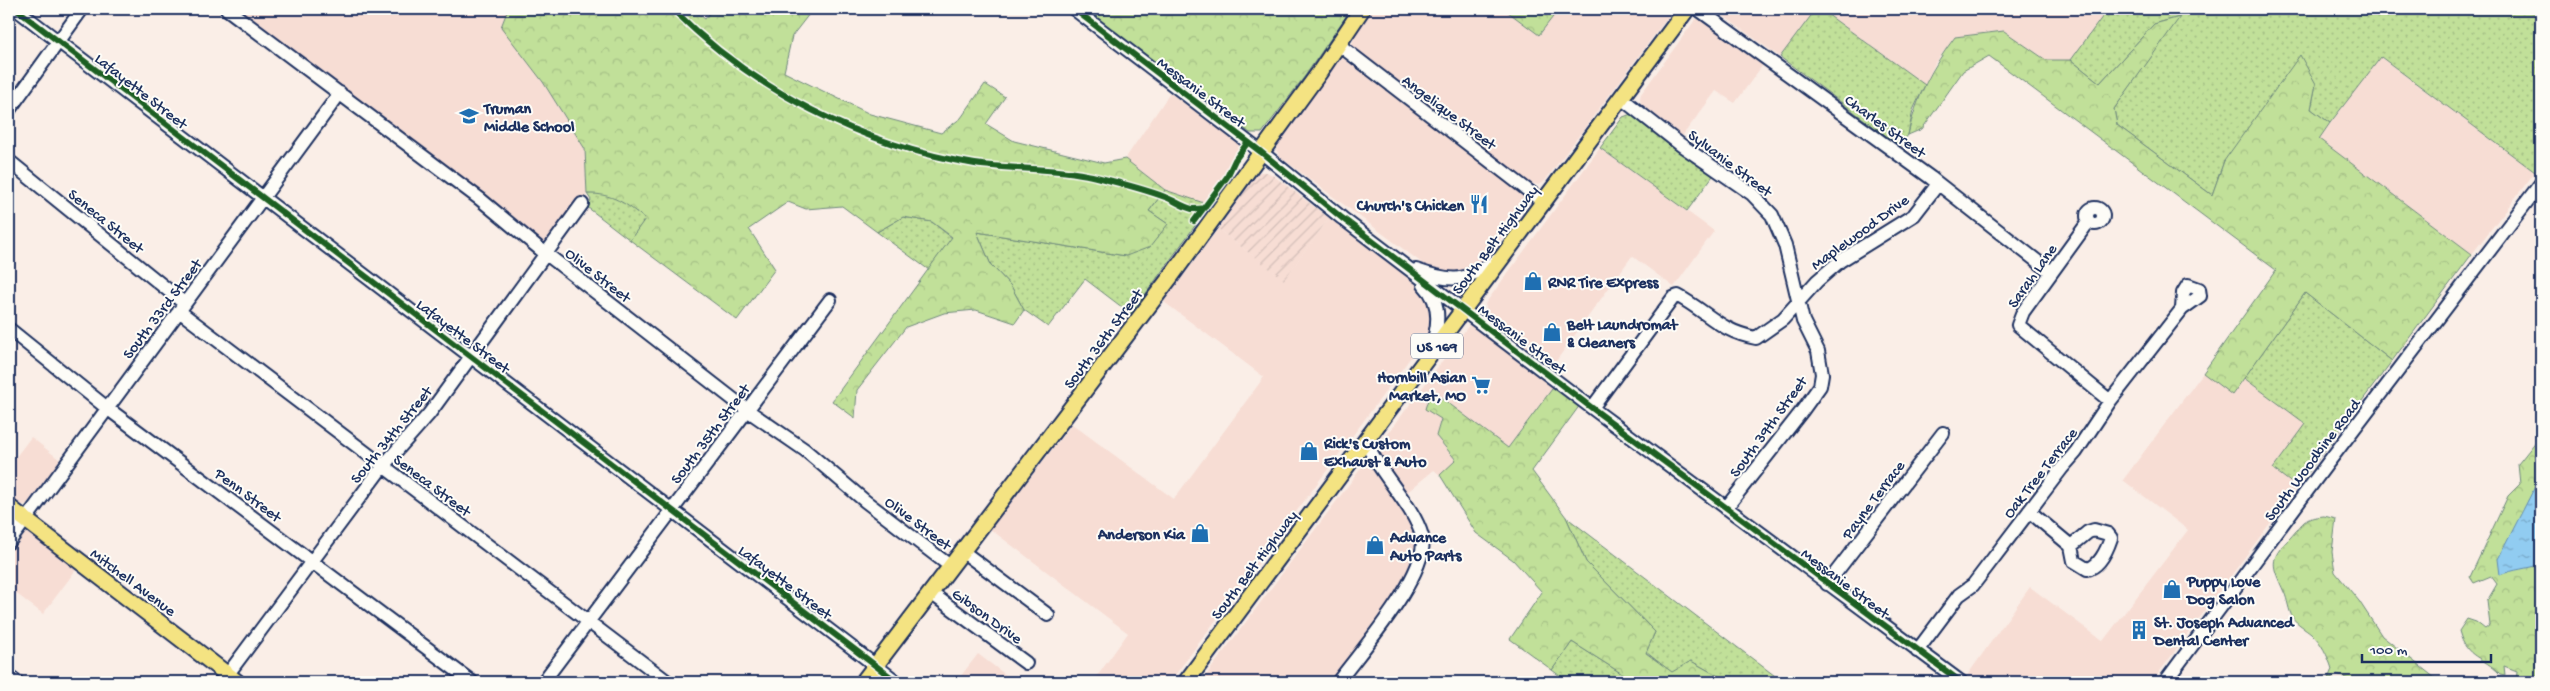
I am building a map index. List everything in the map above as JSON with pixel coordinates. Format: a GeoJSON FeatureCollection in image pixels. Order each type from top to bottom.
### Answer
{"type":"FeatureCollection","features":[{"type":"Feature","properties":{"kind":"main road","name":"South 36th Street"},"geometry":{"type":"LineString","coordinates":[[863,682],[1172,275],[1362,9]]}},
{"type":"Feature","properties":{"kind":"main road","name":"South Belt Highway"},"geometry":{"type":"LineString","coordinates":[[1186,682],[1687,9]]}},
{"type":"Feature","properties":{"kind":"main road","name":"Mitchell Avenue"},"geometry":{"type":"LineString","coordinates":[[9,507],[229,680]]}},
{"type":"Feature","properties":{"kind":"street","name":"Lafayette Street"},"geometry":{"type":"LineString","coordinates":[[16,9],[897,682]]}},
{"type":"Feature","properties":{"kind":"street"},"geometry":{"type":"LineString","coordinates":[[9,110],[82,9]]}},
{"type":"Feature","properties":{"kind":"street","name":"Olive Street"},"geometry":{"type":"LineString","coordinates":[[227,9],[480,198],[546,254],[747,410],[805,450],[866,501],[950,566]]}},
{"type":"Feature","properties":{"kind":"street","name":"Messanie Street"},"geometry":{"type":"LineString","coordinates":[[1074,9],[1261,152],[1406,267],[1827,584],[1961,682]]}},
{"type":"Feature","properties":{"kind":"street","name":"Charles Street"},"geometry":{"type":"LineString","coordinates":[[1698,9],[1938,184],[2051,272]]}},
{"type":"Feature","properties":{"kind":"street","name":"Angelique Street"},"geometry":{"type":"LineString","coordinates":[[1338,44],[1544,202]]}},
{"type":"Feature","properties":{"kind":"street","name":"South 33rd Street"},"geometry":{"type":"LineString","coordinates":[[9,542],[340,93]]}},
{"type":"Feature","properties":{"kind":"street","name":"Sylvanie Street"},"geometry":{"type":"LineString","coordinates":[[1621,98],[1681,145],[1752,194],[1772,215],[1784,245],[1799,302]]}},
{"type":"Feature","properties":{"kind":"street","name":"Seneca Street"},"geometry":{"type":"LineString","coordinates":[[9,161],[182,307],[383,466],[668,682]]}},
{"type":"Feature","properties":{"kind":"street","name":"South Woodbine Road"},"geometry":{"type":"LineString","coordinates":[[2165,682],[2327,464],[2486,258],[2541,183]]}},
{"type":"Feature","properties":{"kind":"street","name":"Maplewood Drive"},"geometry":{"type":"LineString","coordinates":[[1592,408],[1673,298],[1678,296],[1685,300],[1717,324],[1732,331],[1756,338],[1772,328],[1840,261],[1914,215],[1938,184]]}},
{"type":"Feature","properties":{"kind":"street","name":"South 34th Street"},"geometry":{"type":"LineString","coordinates":[[229,680],[312,561],[383,466],[429,414],[582,204]]}},
{"type":"Feature","properties":{"kind":"street","name":"Sarah Lane"},"geometry":{"type":"LineString","coordinates":[[2089,221],[2023,312],[2018,325],[2110,400]]}},
{"type":"Feature","properties":{"kind":"street"},"geometry":{"type":"LineString","coordinates":[[1406,267],[1441,279],[1463,279],[1476,274],[1504,256]]}},
{"type":"Feature","properties":{"kind":"street"},"geometry":{"type":"LineString","coordinates":[[1406,267],[1428,289],[1438,314],[1435,337],[1426,361]]}},
{"type":"Feature","properties":{"kind":"street","name":"South 35th Street"},"geometry":{"type":"LineString","coordinates":[[542,682],[830,300]]}},
{"type":"Feature","properties":{"kind":"street","name":"South 39th Street"},"geometry":{"type":"LineString","coordinates":[[1726,508],[1820,386],[1822,374],[1818,351],[1803,321],[1799,302]]}},
{"type":"Feature","properties":{"kind":"street","name":"Oak Tree Terrace"},"geometry":{"type":"LineString","coordinates":[[1917,651],[1960,595],[1974,585],[2076,452],[2110,400],[2182,309]]}},
{"type":"Feature","properties":{"kind":"street","name":"Penn Street"},"geometry":{"type":"LineString","coordinates":[[9,329],[107,408],[472,682]]}},
{"type":"Feature","properties":{"kind":"street","name":"Payne Terrace"},"geometry":{"type":"LineString","coordinates":[[1827,584],[1942,433]]}},
{"type":"Feature","properties":{"kind":"street"},"geometry":{"type":"LineString","coordinates":[[1338,682],[1398,604],[1420,558],[1422,547],[1422,536],[1412,517],[1372,456],[1366,442]]}},
{"type":"Feature","properties":{"kind":"street"},"geometry":{"type":"LineString","coordinates":[[2029,511],[2071,546]]}},
{"type":"Feature","properties":{"kind":"street"},"geometry":{"type":"LineString","coordinates":[[962,551],[1048,615]]}},
{"type":"Feature","properties":{"kind":"street","name":"Gibson Drive"},"geometry":{"type":"LineString","coordinates":[[931,593],[1026,663]]}},
{"type":"Feature","properties":{"kind":"street"},"geometry":{"type":"LineString","coordinates":[[9,676],[16,682]]}},
{"type":"Feature","properties":{"kind":"shaded area","name":"Truman Middle School"},"geometry":{"type":"Polygon","coordinates":[[[233,9],[508,9],[502,27],[543,82],[585,149],[587,194],[547,249],[233,9]]]}},
{"type":"Feature","properties":{"kind":"shaded area"},"geometry":{"type":"Polygon","coordinates":[[[1374,9],[1504,9],[1539,35],[1559,9],[1674,9],[1544,182],[1539,185],[1527,182],[1351,47],[1356,33],[1374,9]]]}},
{"type":"Feature","properties":{"kind":"shaded area"},"geometry":{"type":"Polygon","coordinates":[[[1714,9],[1816,9],[1780,57],[1714,9]]]}},
{"type":"Feature","properties":{"kind":"shaded area"},"geometry":{"type":"Polygon","coordinates":[[[1820,9],[2108,9],[2071,60],[2046,60],[2004,31],[1955,37],[1935,63],[1925,85],[1820,9]]]}},
{"type":"Feature","properties":{"kind":"shaded area"},"geometry":{"type":"Polygon","coordinates":[[[1701,18],[1765,62],[1735,103],[1716,91],[1680,139],[1650,114],[1641,104],[1640,98],[1695,20],[1701,18]]]}},
{"type":"Feature","properties":{"kind":"shaded area"},"geometry":{"type":"Polygon","coordinates":[[[1344,57],[1351,59],[1529,199],[1481,265],[1470,272],[1439,274],[1280,157],[1276,150],[1279,143],[1338,61],[1344,57]]]}},
{"type":"Feature","properties":{"kind":"shaded area"},"geometry":{"type":"Polygon","coordinates":[[[2380,57],[2535,172],[2472,254],[2319,139],[2380,57]]]}},
{"type":"Feature","properties":{"kind":"shaded area"},"geometry":{"type":"Polygon","coordinates":[[[1170,93],[1239,144],[1242,150],[1243,157],[1210,205],[1165,190],[1125,159],[1170,93]]]}},
{"type":"Feature","properties":{"kind":"shaded area"},"geometry":{"type":"Polygon","coordinates":[[[1600,148],[1714,231],[1674,287],[1632,256],[1551,368],[1506,333],[1487,311],[1485,304],[1600,148]]]}},
{"type":"Feature","properties":{"kind":"shaded area"},"geometry":{"type":"Polygon","coordinates":[[[1260,172],[1267,172],[1274,176],[1329,218],[1284,280],[1218,229],[1254,177],[1260,172]]]}},
{"type":"Feature","properties":{"kind":"shaded area"},"geometry":{"type":"Polygon","coordinates":[[[1329,218],[1419,285],[1432,307],[1431,330],[1170,682],[1093,682],[1128,633],[990,529],[1072,424],[1174,499],[1264,377],[1164,302],[1218,229],[1284,279],[1329,218]]]}},
{"type":"Feature","properties":{"kind":"shaded area"},"geometry":{"type":"Polygon","coordinates":[[[1469,325],[1475,325],[1555,385],[1508,448],[1431,391],[1441,419],[1436,436],[1456,461],[1440,475],[1434,470],[1405,494],[1376,450],[1469,325]]]}},
{"type":"Feature","properties":{"kind":"shaded area"},"geometry":{"type":"Polygon","coordinates":[[[2203,373],[2232,394],[2244,378],[2307,425],[2273,469],[2297,487],[2152,682],[1975,682],[1966,677],[2030,587],[2103,641],[2188,530],[2123,480],[2203,373]]]}},
{"type":"Feature","properties":{"kind":"shaded area"},"geometry":{"type":"Polygon","coordinates":[[[31,437],[60,460],[27,504],[23,505],[9,498],[9,466],[31,437]]]}},
{"type":"Feature","properties":{"kind":"shaded area"},"geometry":{"type":"Polygon","coordinates":[[[1365,463],[1373,466],[1396,497],[1418,538],[1419,549],[1403,586],[1332,682],[1201,682],[1365,463]]]}},
{"type":"Feature","properties":{"kind":"shaded area"},"geometry":{"type":"Polygon","coordinates":[[[27,533],[34,534],[78,567],[43,614],[9,588],[9,552],[22,535],[27,533]]]}},
{"type":"Feature","properties":{"kind":"shaded area"},"geometry":{"type":"Polygon","coordinates":[[[978,654],[1015,682],[956,682],[978,654]]]}},
{"type":"Feature","properties":{"kind":"green space"},"geometry":{"type":"Polygon","coordinates":[[[508,9],[692,9],[705,19],[713,9],[813,9],[792,36],[784,72],[870,114],[941,133],[961,118],[985,84],[1005,97],[986,124],[1014,141],[1104,163],[1125,159],[1165,190],[1149,211],[1168,224],[1150,247],[1126,256],[977,232],[991,265],[1011,286],[1024,310],[1015,323],[976,310],[944,313],[906,327],[857,390],[855,418],[832,401],[952,237],[932,222],[903,217],[877,232],[842,206],[806,209],[788,202],[749,229],[775,269],[737,320],[630,240],[645,219],[619,200],[604,195],[587,194],[585,149],[543,82],[501,27],[508,9]]]}},
{"type":"Feature","properties":{"kind":"green space"},"geometry":{"type":"Polygon","coordinates":[[[1084,9],[1351,9],[1305,76],[1262,133],[1250,133],[1084,9]]]}},
{"type":"Feature","properties":{"kind":"green space"},"geometry":{"type":"Polygon","coordinates":[[[1504,9],[1559,9],[1539,35],[1504,9]]]}},
{"type":"Feature","properties":{"kind":"green space"},"geometry":{"type":"Polygon","coordinates":[[[1816,9],[1820,9],[1925,85],[1913,110],[1908,135],[1900,146],[1780,57],[1816,9]]]}},
{"type":"Feature","properties":{"kind":"green space"},"geometry":{"type":"Polygon","coordinates":[[[2108,9],[2541,9],[2541,163],[2535,172],[2381,57],[2330,123],[2311,109],[2316,84],[2224,161],[2212,195],[2117,125],[2114,109],[2179,17],[2154,24],[2100,83],[2071,60],[2108,9]]]}},
{"type":"Feature","properties":{"kind":"green space"},"geometry":{"type":"Polygon","coordinates":[[[2180,17],[2114,109],[2117,125],[2212,195],[2224,161],[2300,55],[2316,84],[2311,109],[2330,123],[2319,139],[2472,254],[2392,361],[2305,293],[2232,395],[2203,373],[2276,270],[1989,56],[1963,71],[1922,129],[1908,135],[1915,108],[1926,83],[1955,37],[2004,31],[2046,60],[2071,60],[2100,83],[2154,24],[2180,17]]]}},
{"type":"Feature","properties":{"kind":"green space"},"geometry":{"type":"Polygon","coordinates":[[[1634,113],[1715,173],[1687,211],[1600,148],[1623,117],[1634,113]]]}},
{"type":"Feature","properties":{"kind":"green space"},"geometry":{"type":"Polygon","coordinates":[[[1165,190],[1210,205],[1131,314],[1085,279],[1048,327],[1024,310],[1011,286],[991,265],[977,232],[1126,256],[1168,224],[1149,211],[1165,190]]]}},
{"type":"Feature","properties":{"kind":"green space"},"geometry":{"type":"Polygon","coordinates":[[[603,193],[624,202],[646,219],[630,240],[587,207],[591,200],[587,194],[603,193]]]}},
{"type":"Feature","properties":{"kind":"green space"},"geometry":{"type":"Polygon","coordinates":[[[903,217],[932,222],[952,238],[929,270],[877,232],[903,217]]]}},
{"type":"Feature","properties":{"kind":"green space"},"geometry":{"type":"Polygon","coordinates":[[[2305,293],[2392,361],[2297,487],[2273,469],[2306,424],[2244,378],[2305,293]]]}},
{"type":"Feature","properties":{"kind":"green space"},"geometry":{"type":"Polygon","coordinates":[[[1555,385],[1580,405],[1532,471],[1566,517],[1586,562],[1655,632],[1646,653],[1672,672],[1691,661],[1729,682],[1635,682],[1572,642],[1552,670],[1510,639],[1542,592],[1513,560],[1476,533],[1440,475],[1456,460],[1436,436],[1441,419],[1425,409],[1431,390],[1508,448],[1555,385]]]}},
{"type":"Feature","properties":{"kind":"green space"},"geometry":{"type":"Polygon","coordinates":[[[2541,435],[2541,682],[2516,682],[2517,671],[2504,666],[2505,675],[2500,674],[2466,647],[2459,631],[2467,619],[2476,622],[2485,629],[2490,625],[2487,601],[2497,584],[2491,576],[2474,583],[2470,577],[2508,496],[2520,484],[2518,464],[2541,435]]]}},
{"type":"Feature","properties":{"kind":"green space"},"geometry":{"type":"Polygon","coordinates":[[[2324,516],[2336,519],[2332,552],[2335,572],[2359,601],[2382,636],[2440,682],[2350,682],[2348,679],[2337,675],[2328,679],[2332,669],[2326,654],[2315,637],[2293,618],[2274,563],[2278,552],[2304,522],[2311,518],[2324,516]]]}},
{"type":"Feature","properties":{"kind":"green space"},"geometry":{"type":"Polygon","coordinates":[[[1566,517],[1783,682],[1729,682],[1691,661],[1672,673],[1646,652],[1655,632],[1586,562],[1566,517]]]}},
{"type":"Feature","properties":{"kind":"green space"},"geometry":{"type":"Polygon","coordinates":[[[1572,642],[1635,682],[1568,682],[1552,670],[1572,642]]]}},
{"type":"Feature","properties":{"kind":"water"},"geometry":{"type":"Polygon","coordinates":[[[2541,475],[2541,564],[2500,575],[2498,559],[2541,475]]]}},
{"type":"Feature","properties":{"kind":"cycle path"},"geometry":{"type":"LineString","coordinates":[[16,9],[897,682]]}},
{"type":"Feature","properties":{"kind":"cycle path"},"geometry":{"type":"LineString","coordinates":[[673,9],[704,38],[738,65],[774,89],[812,110],[892,144],[975,164],[1078,173],[1147,191],[1192,209],[1204,208]]}},
{"type":"Feature","properties":{"kind":"cycle path"},"geometry":{"type":"LineString","coordinates":[[1074,9],[1261,152],[1342,218],[1592,408],[1961,682]]}},
{"type":"Feature","properties":{"kind":"cycle path"},"geometry":{"type":"LineString","coordinates":[[1194,221],[1227,177],[1235,160],[1248,142]]}},
{"type":"Feature","properties":{"kind":"place","name":"Truman Middle School"},"geometry":{"type":"Point","coordinates":[469,116]}},
{"type":"Feature","properties":{"kind":"place","name":"Church's Chicken"},"geometry":{"type":"Point","coordinates":[1479,204]}},
{"type":"Feature","properties":{"kind":"place","name":"RNR Tire Express"},"geometry":{"type":"Point","coordinates":[1533,281]}},
{"type":"Feature","properties":{"kind":"place","name":"Belt Laundromat & Cleaners"},"geometry":{"type":"Point","coordinates":[1552,332]}},
{"type":"Feature","properties":{"kind":"place","name":"Hornbill Asian Market, MO"},"geometry":{"type":"Point","coordinates":[1481,385]}},
{"type":"Feature","properties":{"kind":"place","name":"Rick's Custom Exhaust & Auto"},"geometry":{"type":"Point","coordinates":[1309,451]}},
{"type":"Feature","properties":{"kind":"place","name":"Anderson Kia"},"geometry":{"type":"Point","coordinates":[1200,533]}},
{"type":"Feature","properties":{"kind":"place","name":"Advance Auto Parts"},"geometry":{"type":"Point","coordinates":[1375,545]}},
{"type":"Feature","properties":{"kind":"place","name":"Puppy Love Dog Salon"},"geometry":{"type":"Point","coordinates":[2172,589]}},
{"type":"Feature","properties":{"kind":"place","name":"St. Joseph Advanced Dental Center"},"geometry":{"type":"Point","coordinates":[2139,630]}}]}
